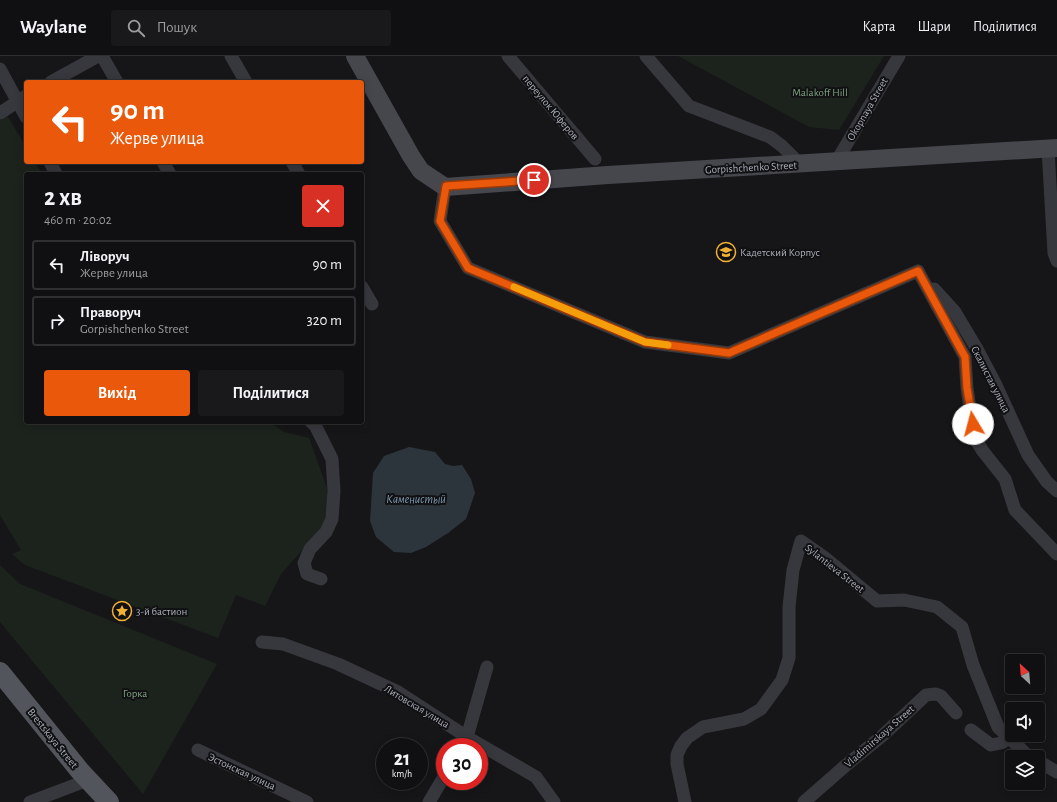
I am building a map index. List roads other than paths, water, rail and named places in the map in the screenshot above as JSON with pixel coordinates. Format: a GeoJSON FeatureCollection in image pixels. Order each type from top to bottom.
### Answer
{"type":"FeatureCollection","features":[{"type":"Feature","properties":{"kind":"main road"},"geometry":{"type":"LineString","coordinates":[[355,56],[411,156],[421,171],[446,186]]}},
{"type":"Feature","properties":{"kind":"main road","name":"Gorpishchenko Street"},"geometry":{"type":"LineString","coordinates":[[446,186],[622,174],[1052,149]]}},
{"type":"Feature","properties":{"kind":"main road","name":"Brestskaya Street"},"geometry":{"type":"LineString","coordinates":[[0,672],[88,780],[109,802]]}},
{"type":"Feature","properties":{"kind":"street"},"geometry":{"type":"LineString","coordinates":[[55,80],[98,56]]}},
{"type":"Feature","properties":{"kind":"street"},"geometry":{"type":"LineString","coordinates":[[102,56],[116,80]]}},
{"type":"Feature","properties":{"kind":"street"},"geometry":{"type":"LineString","coordinates":[[231,56],[245,80]]}},
{"type":"Feature","properties":{"kind":"street","name":"переулок Юферов"},"geometry":{"type":"LineString","coordinates":[[508,56],[594,158]]}},
{"type":"Feature","properties":{"kind":"street"},"geometry":{"type":"LineString","coordinates":[[646,56],[689,106],[770,137],[800,164]]}},
{"type":"Feature","properties":{"kind":"street","name":"Okopnaya Street"},"geometry":{"type":"LineString","coordinates":[[836,162],[899,56]]}},
{"type":"Feature","properties":{"kind":"street"},"geometry":{"type":"LineString","coordinates":[[0,69],[22,98],[0,113]]}},
{"type":"Feature","properties":{"kind":"street"},"geometry":{"type":"LineString","coordinates":[[1052,149],[1054,254],[1057,261]]}},
{"type":"Feature","properties":{"kind":"street"},"geometry":{"type":"LineString","coordinates":[[446,186],[440,221],[468,268],[645,342],[729,353],[918,271],[965,357],[967,388],[974,436],[982,450],[1005,479],[1015,510],[1057,554]]}},
{"type":"Feature","properties":{"kind":"street","name":"Скалистая улица"},"geometry":{"type":"LineString","coordinates":[[918,271],[955,312],[995,383],[1028,455],[1047,482],[1057,491]]}},
{"type":"Feature","properties":{"kind":"street"},"geometry":{"type":"LineString","coordinates":[[364,290],[372,304]]}},
{"type":"Feature","properties":{"kind":"street"},"geometry":{"type":"LineString","coordinates":[[314,424],[332,459],[334,492],[332,519],[326,532],[310,549],[304,562],[307,574],[321,579]]}},
{"type":"Feature","properties":{"kind":"street","name":"Sylantieva Street"},"geometry":{"type":"LineString","coordinates":[[685,802],[677,764],[677,755],[687,738],[703,727],[744,719],[761,709],[782,680],[789,658],[789,607],[793,570],[801,541],[824,557],[877,601],[904,600],[937,607],[962,627],[973,665],[998,727],[1005,733]]}},
{"type":"Feature","properties":{"kind":"street","name":"Литовская улица"},"geometry":{"type":"LineString","coordinates":[[262,642],[283,644],[338,664],[398,692],[459,738]]}},
{"type":"Feature","properties":{"kind":"street"},"geometry":{"type":"LineString","coordinates":[[465,738],[487,667]]}},
{"type":"Feature","properties":{"kind":"street","name":"Vladimirskaya Street"},"geometry":{"type":"LineString","coordinates":[[804,802],[882,736],[926,695],[936,694],[941,696],[956,713]]}},
{"type":"Feature","properties":{"kind":"street"},"geometry":{"type":"LineString","coordinates":[[971,730],[991,745],[1005,741]]}},
{"type":"Feature","properties":{"kind":"street","name":"Sylantieva Street"},"geometry":{"type":"LineString","coordinates":[[1014,742],[1022,750]]}},
{"type":"Feature","properties":{"kind":"street","name":"Эстонская улица"},"geometry":{"type":"LineString","coordinates":[[198,750],[307,802]]}},
{"type":"Feature","properties":{"kind":"street","name":"Литовская улица"},"geometry":{"type":"LineString","coordinates":[[488,754],[536,777],[554,802]]}},
{"type":"Feature","properties":{"kind":"street"},"geometry":{"type":"LineString","coordinates":[[1045,764],[1057,772]]}},
{"type":"Feature","properties":{"kind":"street"},"geometry":{"type":"LineString","coordinates":[[30,802],[88,780]]}},
{"type":"Feature","properties":{"kind":"street"},"geometry":{"type":"LineString","coordinates":[[429,802],[436,790]]}},
{"type":"Feature","properties":{"kind":"water","name":"Каменистый"},"geometry":{"type":"Polygon","coordinates":[[[409,447],[435,452],[445,464],[453,466],[462,465],[471,479],[475,493],[466,519],[448,533],[426,547],[411,553],[394,552],[376,537],[370,521],[373,473],[384,456],[409,447]]]}},
{"type":"Feature","properties":{"kind":"place","name":"Кадетский Корпус"},"geometry":{"type":"Point","coordinates":[726,252]}},
{"type":"Feature","properties":{"kind":"place","name":"3-й бастион"},"geometry":{"type":"Point","coordinates":[122,611]}},
{"type":"Feature","properties":{"kind":"park label","name":"Malakoff Hill"},"geometry":{"type":"Point","coordinates":[820,92]}},
{"type":"Feature","properties":{"kind":"park label","name":"Горка"},"geometry":{"type":"Point","coordinates":[135,693]}}]}
